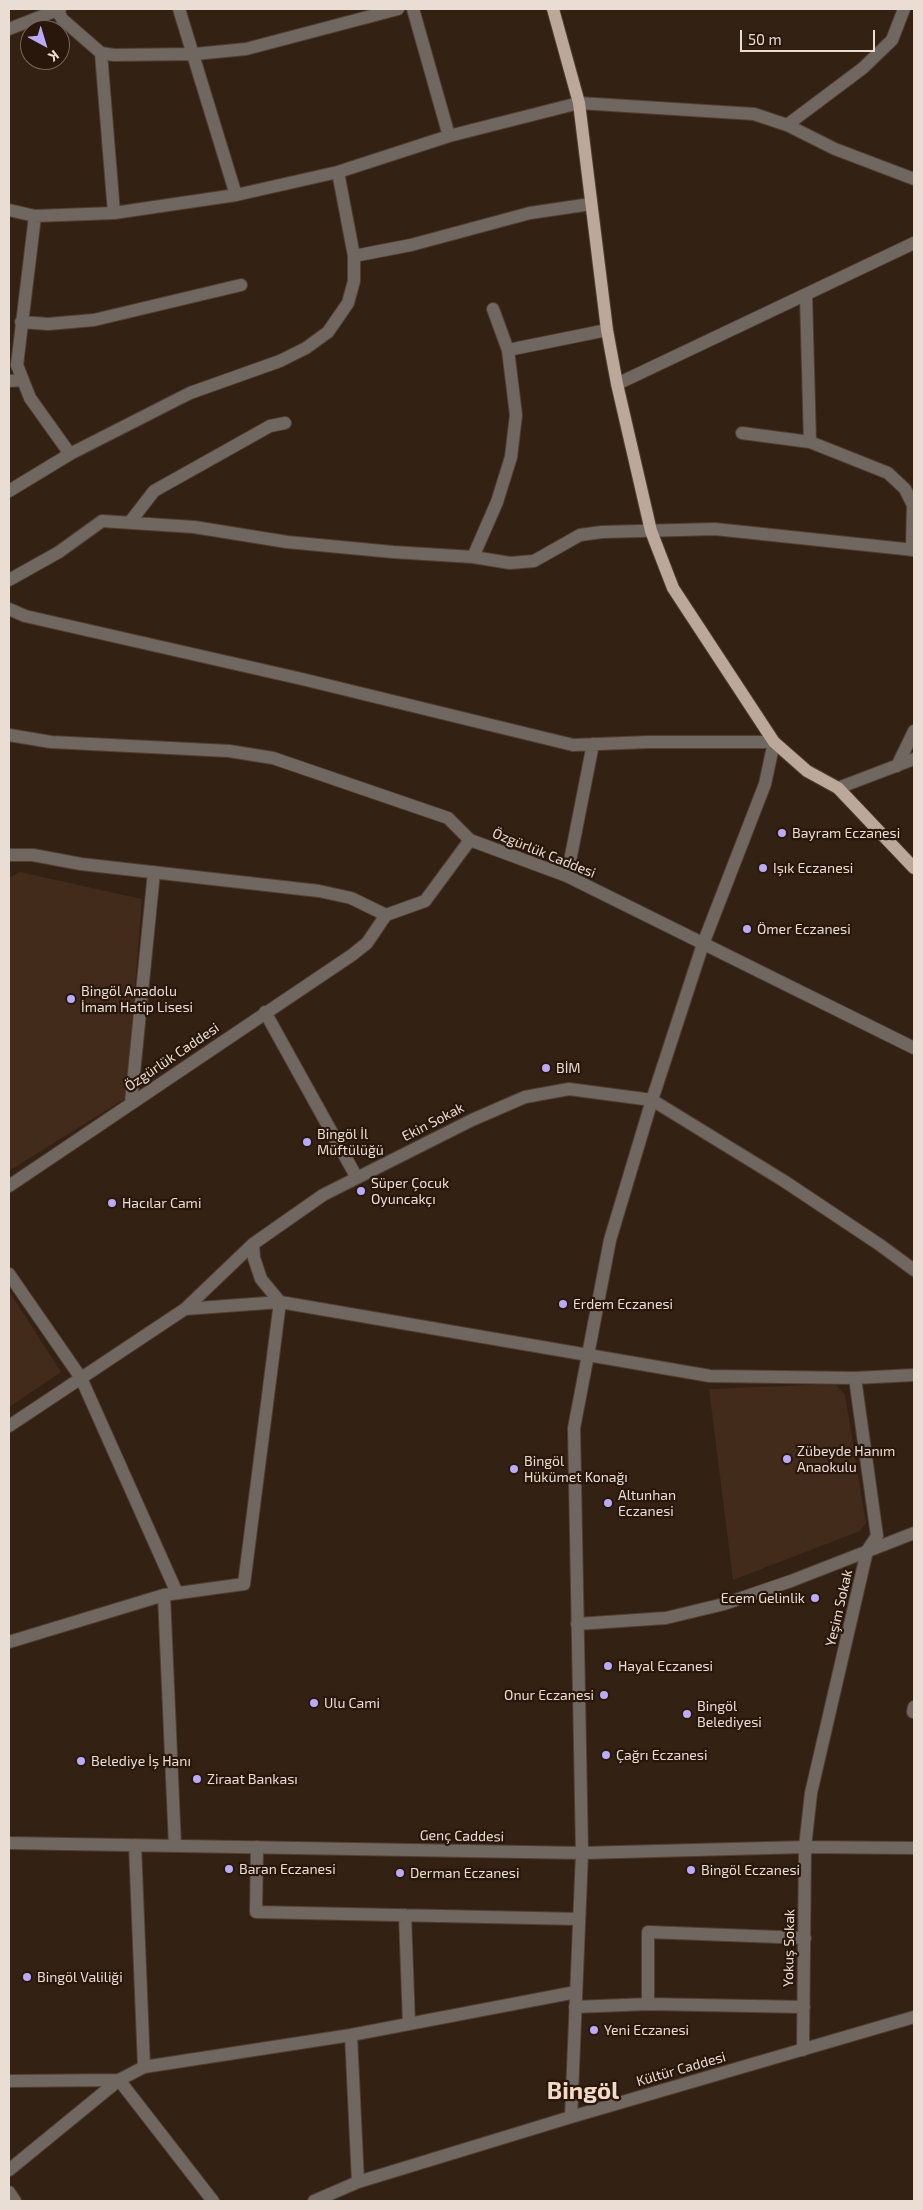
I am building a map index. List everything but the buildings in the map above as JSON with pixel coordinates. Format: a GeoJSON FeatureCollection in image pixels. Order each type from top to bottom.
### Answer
{"type":"FeatureCollection","features":[{"type":"Feature","properties":{"kind":"main road"},"geometry":{"type":"LineString","coordinates":[[554,9],[579,103],[607,330],[617,384],[651,530],[673,588],[774,742],[808,771],[838,788],[914,868]]}},
{"type":"Feature","properties":{"kind":"street"},"geometry":{"type":"LineString","coordinates":[[9,29],[58,9],[62,19],[101,53],[114,55],[194,54],[246,49],[398,9]]}},
{"type":"Feature","properties":{"kind":"street"},"geometry":{"type":"LineString","coordinates":[[179,9],[236,195]]}},
{"type":"Feature","properties":{"kind":"street"},"geometry":{"type":"LineString","coordinates":[[413,9],[449,136]]}},
{"type":"Feature","properties":{"kind":"street"},"geometry":{"type":"LineString","coordinates":[[787,125],[856,73],[892,40],[904,9]]}},
{"type":"Feature","properties":{"kind":"street"},"geometry":{"type":"LineString","coordinates":[[101,53],[114,213]]}},
{"type":"Feature","properties":{"kind":"street"},"geometry":{"type":"LineString","coordinates":[[9,210],[34,216],[114,213],[236,195],[338,172],[449,136],[579,103],[754,114],[787,125],[835,149],[914,179]]}},
{"type":"Feature","properties":{"kind":"street"},"geometry":{"type":"LineString","coordinates":[[9,491],[70,454],[190,393],[280,361],[306,348],[328,332],[348,303],[354,281],[354,256],[338,172]]}},
{"type":"Feature","properties":{"kind":"street"},"geometry":{"type":"LineString","coordinates":[[354,256],[411,245],[530,213],[591,204]]}},
{"type":"Feature","properties":{"kind":"street"},"geometry":{"type":"LineString","coordinates":[[34,216],[17,365],[30,398],[70,454]]}},
{"type":"Feature","properties":{"kind":"street"},"geometry":{"type":"LineString","coordinates":[[617,384],[914,243]]}},
{"type":"Feature","properties":{"kind":"street"},"geometry":{"type":"LineString","coordinates":[[21,322],[48,324],[94,320],[241,285]]}},
{"type":"Feature","properties":{"kind":"street"},"geometry":{"type":"LineString","coordinates":[[806,295],[810,442]]}},
{"type":"Feature","properties":{"kind":"street"},"geometry":{"type":"LineString","coordinates":[[473,557],[497,502],[511,457],[516,415],[508,350],[493,309]]}},
{"type":"Feature","properties":{"kind":"street"},"geometry":{"type":"LineString","coordinates":[[508,350],[607,330]]}},
{"type":"Feature","properties":{"kind":"street"},"geometry":{"type":"LineString","coordinates":[[9,381],[22,380]]}},
{"type":"Feature","properties":{"kind":"street"},"geometry":{"type":"LineString","coordinates":[[130,522],[154,491],[270,426],[285,423]]}},
{"type":"Feature","properties":{"kind":"street"},"geometry":{"type":"LineString","coordinates":[[9,580],[58,552],[102,521],[194,527],[287,542],[392,552],[473,557],[510,563],[534,561],[580,535],[651,530],[715,529],[913,550],[913,505],[905,489],[888,472],[810,442],[742,433]]}},
{"type":"Feature","properties":{"kind":"street"},"geometry":{"type":"LineString","coordinates":[[9,609],[26,616],[312,681],[574,745],[649,742],[774,742],[765,784],[703,944],[652,1100],[610,1240],[574,1428],[582,1853],[571,2117]]}},
{"type":"Feature","properties":{"kind":"street"},"geometry":{"type":"LineString","coordinates":[[897,766],[914,731]]}},
{"type":"Feature","properties":{"kind":"street"},"geometry":{"type":"LineString","coordinates":[[9,735],[51,742],[229,751],[273,758],[448,818],[470,840]]}},
{"type":"Feature","properties":{"kind":"street"},"geometry":{"type":"LineString","coordinates":[[568,876],[593,744]]}},
{"type":"Feature","properties":{"kind":"street"},"geometry":{"type":"LineString","coordinates":[[838,788],[914,759]]}},
{"type":"Feature","properties":{"kind":"street","name":"Özgürlük Caddesi"},"geometry":{"type":"LineString","coordinates":[[9,1186],[367,943],[386,915],[425,901],[470,840],[568,876],[914,1048]]}},
{"type":"Feature","properties":{"kind":"street"},"geometry":{"type":"LineString","coordinates":[[9,855],[33,855],[81,864],[319,890],[351,898],[386,915]]}},
{"type":"Feature","properties":{"kind":"street"},"geometry":{"type":"LineString","coordinates":[[131,1103],[154,872]]}},
{"type":"Feature","properties":{"kind":"street"},"geometry":{"type":"LineString","coordinates":[[266,1012],[357,1178]]}},
{"type":"Feature","properties":{"kind":"street","name":"Ekin Sokak"},"geometry":{"type":"LineString","coordinates":[[9,1426],[185,1309],[253,1244],[322,1195],[472,1120],[525,1097],[569,1089],[652,1100]]}},
{"type":"Feature","properties":{"kind":"street"},"geometry":{"type":"LineString","coordinates":[[652,1100],[784,1181],[914,1270]]}},
{"type":"Feature","properties":{"kind":"street"},"geometry":{"type":"LineString","coordinates":[[9,1642],[164,1595],[244,1584],[280,1302],[261,1279],[254,1258],[253,1244]]}},
{"type":"Feature","properties":{"kind":"street"},"geometry":{"type":"LineString","coordinates":[[9,1274],[81,1378],[177,1593]]}},
{"type":"Feature","properties":{"kind":"street"},"geometry":{"type":"LineString","coordinates":[[185,1309],[280,1302],[710,1376],[855,1378],[914,1375]]}},
{"type":"Feature","properties":{"kind":"street","name":"Yeşim Sokak"},"geometry":{"type":"LineString","coordinates":[[805,1847],[811,1793],[868,1551],[877,1536],[855,1378]]}},
{"type":"Feature","properties":{"kind":"street"},"geometry":{"type":"LineString","coordinates":[[577,1624],[666,1618],[724,1604],[791,1581],[914,1533]]}},
{"type":"Feature","properties":{"kind":"street"},"geometry":{"type":"LineString","coordinates":[[164,1595],[175,1846]]}},
{"type":"Feature","properties":{"kind":"street","name":"Genç Caddesi"},"geometry":{"type":"LineString","coordinates":[[9,1843],[582,1853],[805,1847],[914,1848]]}},
{"type":"Feature","properties":{"kind":"street"},"geometry":{"type":"LineString","coordinates":[[135,1845],[144,2067]]}},
{"type":"Feature","properties":{"kind":"street"},"geometry":{"type":"LineString","coordinates":[[257,1847],[256,1912],[579,1919]]}},
{"type":"Feature","properties":{"kind":"street","name":"Yokuş Sokak"},"geometry":{"type":"LineString","coordinates":[[803,2050],[805,1847]]}},
{"type":"Feature","properties":{"kind":"street"},"geometry":{"type":"LineString","coordinates":[[405,1915],[409,2024]]}},
{"type":"Feature","properties":{"kind":"street"},"geometry":{"type":"LineString","coordinates":[[648,2004],[648,1932],[805,1938]]}},
{"type":"Feature","properties":{"kind":"street"},"geometry":{"type":"LineString","coordinates":[[9,2170],[119,2080],[144,2067],[351,2035],[576,1992]]}},
{"type":"Feature","properties":{"kind":"street"},"geometry":{"type":"LineString","coordinates":[[575,2006],[648,2004],[804,2007]]}},
{"type":"Feature","properties":{"kind":"street","name":"Kültür Caddesi"},"geometry":{"type":"LineString","coordinates":[[314,2201],[358,2182],[571,2117],[914,2017]]}},
{"type":"Feature","properties":{"kind":"street"},"geometry":{"type":"LineString","coordinates":[[351,2035],[358,2182]]}},
{"type":"Feature","properties":{"kind":"street"},"geometry":{"type":"LineString","coordinates":[[9,2081],[119,2080]]}},
{"type":"Feature","properties":{"kind":"street"},"geometry":{"type":"LineString","coordinates":[[119,2080],[213,2201]]}},
{"type":"Feature","properties":{"kind":"street"},"geometry":{"type":"LineString","coordinates":[[9,2192],[15,2201]]}},
{"type":"Feature","properties":{"kind":"shaded area","name":"Bingöl Anadolu İmam Hatip Lisesi"},"geometry":{"type":"Polygon","coordinates":[[[20,872],[142,899],[126,1098],[9,1171],[9,878],[20,872]]]}},
{"type":"Feature","properties":{"kind":"shaded area"},"geometry":{"type":"Polygon","coordinates":[[[9,1291],[61,1372],[9,1407],[9,1291]]]}},
{"type":"Feature","properties":{"kind":"shaded area","name":"Zübeyde Hanım Anaokulu"},"geometry":{"type":"Polygon","coordinates":[[[835,1384],[845,1395],[866,1523],[860,1531],[733,1580],[709,1389],[835,1384]]]}},
{"type":"Feature","properties":{"kind":"place","name":"Bayram Eczanesi"},"geometry":{"type":"Point","coordinates":[782,833]}},
{"type":"Feature","properties":{"kind":"place","name":"Işık Eczanesi"},"geometry":{"type":"Point","coordinates":[763,868]}},
{"type":"Feature","properties":{"kind":"place","name":"Ömer Eczanesi"},"geometry":{"type":"Point","coordinates":[747,929]}},
{"type":"Feature","properties":{"kind":"place","name":"Bingöl Anadolu İmam Hatip Lisesi"},"geometry":{"type":"Point","coordinates":[71,999]}},
{"type":"Feature","properties":{"kind":"place","name":"BİM"},"geometry":{"type":"Point","coordinates":[546,1068]}},
{"type":"Feature","properties":{"kind":"place","name":"Bingöl İl Müftülüğü"},"geometry":{"type":"Point","coordinates":[307,1142]}},
{"type":"Feature","properties":{"kind":"place","name":"Süper Çocuk Oyuncakçı"},"geometry":{"type":"Point","coordinates":[361,1191]}},
{"type":"Feature","properties":{"kind":"place","name":"Hacılar Cami"},"geometry":{"type":"Point","coordinates":[112,1203]}},
{"type":"Feature","properties":{"kind":"place","name":"Erdem Eczanesi"},"geometry":{"type":"Point","coordinates":[563,1304]}},
{"type":"Feature","properties":{"kind":"place","name":"Zübeyde Hanım Anaokulu"},"geometry":{"type":"Point","coordinates":[787,1459]}},
{"type":"Feature","properties":{"kind":"place","name":"Bingöl Hükümet Konağı"},"geometry":{"type":"Point","coordinates":[514,1469]}},
{"type":"Feature","properties":{"kind":"place","name":"Altunhan Eczanesi"},"geometry":{"type":"Point","coordinates":[608,1503]}},
{"type":"Feature","properties":{"kind":"place","name":"Ecem Gelinlik"},"geometry":{"type":"Point","coordinates":[815,1598]}},
{"type":"Feature","properties":{"kind":"place","name":"Hayal Eczanesi"},"geometry":{"type":"Point","coordinates":[608,1666]}},
{"type":"Feature","properties":{"kind":"place","name":"Onur Eczanesi"},"geometry":{"type":"Point","coordinates":[604,1695]}},
{"type":"Feature","properties":{"kind":"place","name":"Ulu Cami"},"geometry":{"type":"Point","coordinates":[314,1703]}},
{"type":"Feature","properties":{"kind":"place","name":"Bingöl Belediyesi"},"geometry":{"type":"Point","coordinates":[687,1714]}},
{"type":"Feature","properties":{"kind":"place","name":"Çağrı Eczanesi"},"geometry":{"type":"Point","coordinates":[606,1755]}},
{"type":"Feature","properties":{"kind":"place","name":"Belediye İş Hanı"},"geometry":{"type":"Point","coordinates":[81,1761]}},
{"type":"Feature","properties":{"kind":"place","name":"Ziraat Bankası"},"geometry":{"type":"Point","coordinates":[197,1779]}},
{"type":"Feature","properties":{"kind":"place","name":"Baran Eczanesi"},"geometry":{"type":"Point","coordinates":[229,1869]}},
{"type":"Feature","properties":{"kind":"place","name":"Bingöl Eczanesi"},"geometry":{"type":"Point","coordinates":[691,1870]}},
{"type":"Feature","properties":{"kind":"place","name":"Derman Eczanesi"},"geometry":{"type":"Point","coordinates":[400,1873]}},
{"type":"Feature","properties":{"kind":"place","name":"Bingöl Valiliği"},"geometry":{"type":"Point","coordinates":[27,1977]}},
{"type":"Feature","properties":{"kind":"place","name":"Yeni Eczanesi"},"geometry":{"type":"Point","coordinates":[594,2030]}},
{"type":"Feature","properties":{"kind":"district","name":"Bingöl"},"geometry":{"type":"Point","coordinates":[583,2091]}}]}
